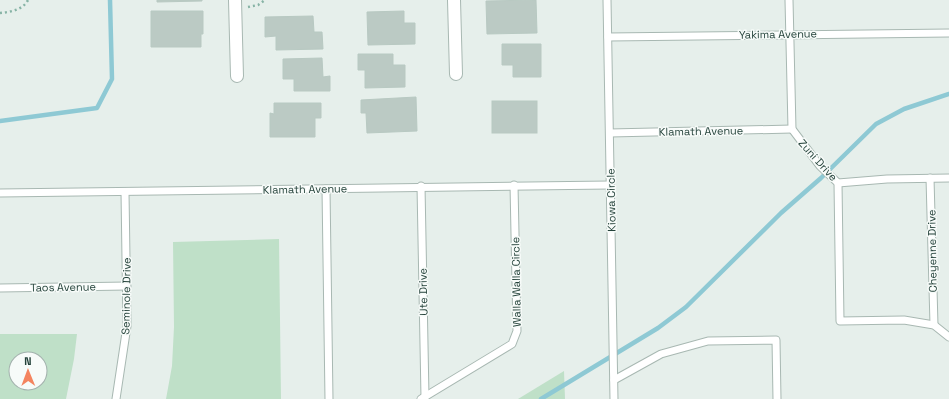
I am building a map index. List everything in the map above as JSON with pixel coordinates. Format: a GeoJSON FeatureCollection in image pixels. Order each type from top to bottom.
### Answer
{"type":"FeatureCollection","features":[{"type":"Feature","properties":{"kind":"street"},"geometry":{"type":"LineString","coordinates":[[454,0],[456,74]]}},
{"type":"Feature","properties":{"kind":"street"},"geometry":{"type":"LineString","coordinates":[[235,4],[236,76]]}},
{"type":"Feature","properties":{"kind":"lane","name":"Kiowa Circle"},"geometry":{"type":"LineString","coordinates":[[607,0],[614,399]]}},
{"type":"Feature","properties":{"kind":"lane","name":"Zuni Drive"},"geometry":{"type":"LineString","coordinates":[[789,0],[792,129],[820,166],[836,181],[840,321],[904,320],[934,325]]}},
{"type":"Feature","properties":{"kind":"lane","name":"Yakima Avenue"},"geometry":{"type":"LineString","coordinates":[[608,37],[949,33]]}},
{"type":"Feature","properties":{"kind":"lane","name":"Klamath Avenue"},"geometry":{"type":"LineString","coordinates":[[610,133],[792,129]]}},
{"type":"Feature","properties":{"kind":"lane","name":"Cheyenne Drive"},"geometry":{"type":"LineString","coordinates":[[930,178],[934,325]]}},
{"type":"Feature","properties":{"kind":"lane"},"geometry":{"type":"LineString","coordinates":[[836,181],[949,178]]}},
{"type":"Feature","properties":{"kind":"lane","name":"Walla Walla Circle"},"geometry":{"type":"LineString","coordinates":[[423,398],[512,344],[517,331],[514,185]]}},
{"type":"Feature","properties":{"kind":"lane","name":"Klamath Avenue"},"geometry":{"type":"LineString","coordinates":[[0,193],[326,189],[421,186],[610,185]]}},
{"type":"Feature","properties":{"kind":"lane","name":"Ute Drive"},"geometry":{"type":"LineString","coordinates":[[421,186],[423,398]]}},
{"type":"Feature","properties":{"kind":"lane"},"geometry":{"type":"LineString","coordinates":[[326,189],[329,399]]}},
{"type":"Feature","properties":{"kind":"lane","name":"Seminole Drive"},"geometry":{"type":"LineString","coordinates":[[116,399],[127,326],[125,192]]}},
{"type":"Feature","properties":{"kind":"lane","name":"Taos Avenue"},"geometry":{"type":"LineString","coordinates":[[0,288],[127,286]]}},
{"type":"Feature","properties":{"kind":"lane"},"geometry":{"type":"LineString","coordinates":[[934,325],[949,337]]}},
{"type":"Feature","properties":{"kind":"lane"},"geometry":{"type":"LineString","coordinates":[[614,380],[661,354],[708,341],[776,340],[777,399]]}},
{"type":"Feature","properties":{"kind":"path"},"geometry":{"type":"LineString","coordinates":[[0,13],[12,12],[26,4],[28,0]]}},
{"type":"Feature","properties":{"kind":"path"},"geometry":{"type":"LineString","coordinates":[[235,4],[258,5],[265,0]]}},
{"type":"Feature","properties":{"kind":"green space"},"geometry":{"type":"Polygon","coordinates":[[[279,239],[281,399],[166,399],[172,366],[174,327],[173,242],[279,239]]]}},
{"type":"Feature","properties":{"kind":"green space"},"geometry":{"type":"Polygon","coordinates":[[[0,334],[77,334],[74,359],[66,399],[0,399],[0,334]]]}},
{"type":"Feature","properties":{"kind":"green space"},"geometry":{"type":"Polygon","coordinates":[[[564,371],[565,399],[518,399],[564,371]]]}},
{"type":"Feature","properties":{"kind":"building"},"geometry":{"type":"Polygon","coordinates":[[[157,0],[202,0],[202,1],[157,2],[157,0]]]}},
{"type":"Feature","properties":{"kind":"building"},"geometry":{"type":"Polygon","coordinates":[[[536,0],[537,33],[487,34],[486,1],[536,0]]]}},
{"type":"Feature","properties":{"kind":"building"},"geometry":{"type":"Polygon","coordinates":[[[151,11],[203,11],[203,34],[201,34],[201,47],[151,47],[151,11]]]}},
{"type":"Feature","properties":{"kind":"building"},"geometry":{"type":"Polygon","coordinates":[[[404,11],[404,23],[415,23],[415,44],[368,45],[367,12],[404,11]]]}},
{"type":"Feature","properties":{"kind":"building"},"geometry":{"type":"Polygon","coordinates":[[[313,16],[314,32],[322,32],[323,49],[276,50],[276,36],[265,37],[265,17],[313,16]]]}},
{"type":"Feature","properties":{"kind":"building"},"geometry":{"type":"Polygon","coordinates":[[[502,44],[541,44],[541,77],[513,77],[513,65],[502,65],[502,44]]]}},
{"type":"Feature","properties":{"kind":"building"},"geometry":{"type":"Polygon","coordinates":[[[358,54],[393,54],[393,65],[405,65],[405,87],[365,88],[365,70],[358,70],[358,54]]]}},
{"type":"Feature","properties":{"kind":"building"},"geometry":{"type":"Polygon","coordinates":[[[322,58],[323,77],[330,76],[330,91],[294,91],[294,79],[283,79],[283,59],[322,58]]]}},
{"type":"Feature","properties":{"kind":"building"},"geometry":{"type":"Polygon","coordinates":[[[416,97],[417,131],[367,133],[366,113],[361,113],[361,100],[416,97]]]}},
{"type":"Feature","properties":{"kind":"building"},"geometry":{"type":"Polygon","coordinates":[[[492,101],[537,101],[537,133],[492,133],[492,101]]]}},
{"type":"Feature","properties":{"kind":"building"},"geometry":{"type":"Polygon","coordinates":[[[274,103],[321,103],[321,118],[315,118],[315,137],[270,137],[270,113],[274,114],[274,103]]]}},
{"type":"Feature","properties":{"kind":"waterway"},"geometry":{"type":"LineString","coordinates":[[0,121],[97,108],[112,79],[110,0]]}},
{"type":"Feature","properties":{"kind":"waterway"},"geometry":{"type":"LineString","coordinates":[[541,399],[658,328],[686,307],[781,213],[821,178],[876,124],[904,109],[949,94]]}}]}
